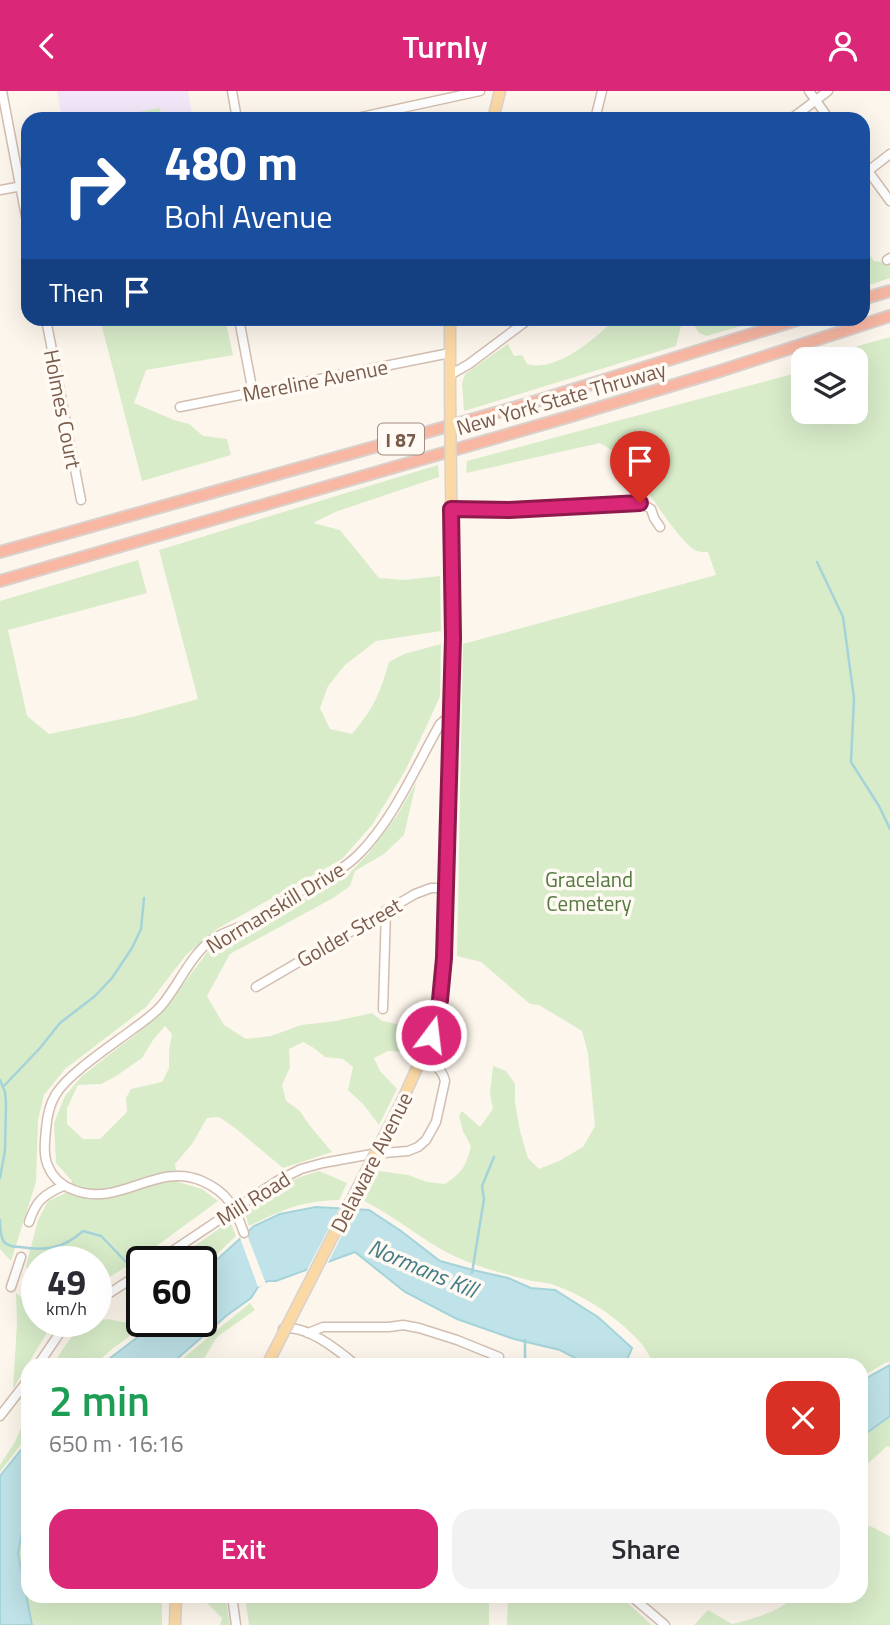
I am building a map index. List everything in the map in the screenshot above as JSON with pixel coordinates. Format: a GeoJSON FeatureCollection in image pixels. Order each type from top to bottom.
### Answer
{"type":"FeatureCollection","features":[{"type":"Feature","properties":{"kind":"highway"},"geometry":{"type":"LineString","coordinates":[[870,297],[890,291]]}},
{"type":"Feature","properties":{"kind":"highway","name":"New York State Thruway"},"geometry":{"type":"LineString","coordinates":[[870,322],[890,317]]}},
{"type":"Feature","properties":{"kind":"highway","name":"New York State Thruway"},"geometry":{"type":"LineString","coordinates":[[0,552],[527,404],[778,326]]}},
{"type":"Feature","properties":{"kind":"highway","name":"New York State Thruway"},"geometry":{"type":"LineString","coordinates":[[0,581],[568,417],[858,326]]}},
{"type":"Feature","properties":{"kind":"main road"},"geometry":{"type":"LineString","coordinates":[[495,112],[500,91]]}},
{"type":"Feature","properties":{"kind":"main road","name":"Delaware Avenue"},"geometry":{"type":"LineString","coordinates":[[271,1358],[400,1105],[422,1057],[442,988],[453,638],[450,326]]}},
{"type":"Feature","properties":{"kind":"main road"},"geometry":{"type":"LineString","coordinates":[[175,1625],[176,1603]]}},
{"type":"Feature","properties":{"kind":"street"},"geometry":{"type":"LineString","coordinates":[[2,91],[21,173]]}},
{"type":"Feature","properties":{"kind":"street"},"geometry":{"type":"LineString","coordinates":[[232,91],[236,112]]}},
{"type":"Feature","properties":{"kind":"street"},"geometry":{"type":"LineString","coordinates":[[384,112],[480,91]]}},
{"type":"Feature","properties":{"kind":"street"},"geometry":{"type":"LineString","coordinates":[[596,112],[602,91]]}},
{"type":"Feature","properties":{"kind":"street"},"geometry":{"type":"LineString","coordinates":[[809,91],[825,112]]}},
{"type":"Feature","properties":{"kind":"street"},"geometry":{"type":"LineString","coordinates":[[800,112],[828,91]]}},
{"type":"Feature","properties":{"kind":"street"},"geometry":{"type":"LineString","coordinates":[[870,166],[890,154]]}},
{"type":"Feature","properties":{"kind":"street"},"geometry":{"type":"LineString","coordinates":[[870,177],[890,201]]}},
{"type":"Feature","properties":{"kind":"street"},"geometry":{"type":"LineString","coordinates":[[0,190],[21,186]]}},
{"type":"Feature","properties":{"kind":"street","name":"Holmes Court"},"geometry":{"type":"LineString","coordinates":[[47,326],[81,500]]}},
{"type":"Feature","properties":{"kind":"street"},"geometry":{"type":"LineString","coordinates":[[240,326],[253,393]]}},
{"type":"Feature","properties":{"kind":"street"},"geometry":{"type":"LineString","coordinates":[[450,375],[520,326]]}},
{"type":"Feature","properties":{"kind":"street","name":"Mereline Avenue"},"geometry":{"type":"LineString","coordinates":[[180,407],[450,353]]}},
{"type":"Feature","properties":{"kind":"street"},"geometry":{"type":"LineString","coordinates":[[451,509],[509,510],[640,503],[651,509],[660,527]]}},
{"type":"Feature","properties":{"kind":"street","name":"Normanskill Drive"},"geometry":{"type":"LineString","coordinates":[[63,1186],[45,1158],[47,1115],[59,1090],[93,1059],[161,1006],[211,940],[251,922],[284,900],[327,878],[360,853],[387,820],[440,724],[452,714]]}},
{"type":"Feature","properties":{"kind":"street","name":"Golder Street"},"geometry":{"type":"LineString","coordinates":[[256,987],[423,890],[446,888]]}},
{"type":"Feature","properties":{"kind":"street"},"geometry":{"type":"LineString","coordinates":[[383,1009],[386,910]]}},
{"type":"Feature","properties":{"kind":"street","name":"Mill Road"},"geometry":{"type":"LineString","coordinates":[[179,1246],[277,1181],[301,1169],[418,1147],[426,1140],[436,1122],[445,1081],[440,1069],[422,1057]]}},
{"type":"Feature","properties":{"kind":"street"},"geometry":{"type":"LineString","coordinates":[[29,1222],[39,1200],[63,1186],[89,1195],[101,1195],[119,1192],[163,1177],[182,1175],[197,1179],[228,1199],[235,1208],[244,1233]]}},
{"type":"Feature","properties":{"kind":"street"},"geometry":{"type":"LineString","coordinates":[[11,1287],[21,1257]]}},
{"type":"Feature","properties":{"kind":"street"},"geometry":{"type":"LineString","coordinates":[[308,1333],[323,1327],[403,1325],[457,1340],[499,1357]]}},
{"type":"Feature","properties":{"kind":"street"},"geometry":{"type":"LineString","coordinates":[[274,1358],[275,1344],[280,1332],[286,1328],[308,1333],[347,1358]]}},
{"type":"Feature","properties":{"kind":"street"},"geometry":{"type":"LineString","coordinates":[[43,1358],[56,1337]]}},
{"type":"Feature","properties":{"kind":"street"},"geometry":{"type":"LineString","coordinates":[[0,1416],[21,1389]]}},
{"type":"Feature","properties":{"kind":"street"},"geometry":{"type":"LineString","coordinates":[[233,1603],[236,1625]]}},
{"type":"Feature","properties":{"kind":"street"},"geometry":{"type":"LineString","coordinates":[[639,1603],[665,1625]]}},
{"type":"Feature","properties":{"kind":"shaded area"},"geometry":{"type":"Polygon","coordinates":[[[57,91],[188,91],[192,112],[161,112],[160,108],[141,112],[61,112],[57,91]]]}},
{"type":"Feature","properties":{"kind":"green space"},"geometry":{"type":"Polygon","coordinates":[[[160,108],[161,112],[139,112],[160,108]]]}},
{"type":"Feature","properties":{"kind":"green space"},"geometry":{"type":"Polygon","coordinates":[[[870,256],[874,261],[890,263],[890,278],[870,285],[870,256]]]}},
{"type":"Feature","properties":{"kind":"green space"},"geometry":{"type":"Polygon","coordinates":[[[102,326],[227,326],[233,355],[146,370],[134,403],[189,424],[203,436],[227,439],[231,455],[142,481],[102,326]]]}},
{"type":"Feature","properties":{"kind":"green space"},"geometry":{"type":"Polygon","coordinates":[[[607,326],[681,326],[676,346],[464,411],[462,383],[465,374],[508,344],[514,356],[522,355],[527,364],[538,365],[563,359],[607,326]]]}},
{"type":"Feature","properties":{"kind":"green space"},"geometry":{"type":"Polygon","coordinates":[[[695,326],[741,326],[707,336],[699,333],[695,326]]]}},
{"type":"Feature","properties":{"kind":"green space","name":"Graceland Cemetery"},"geometry":{"type":"Polygon","coordinates":[[[890,337],[890,1362],[868,1373],[868,1358],[651,1358],[630,1332],[589,1301],[548,1283],[501,1273],[456,1257],[364,1201],[379,1171],[445,1184],[456,1176],[465,1164],[471,1146],[459,1116],[462,1111],[480,1127],[493,1109],[490,1093],[493,1066],[506,1071],[515,1084],[520,1131],[528,1158],[539,1169],[583,1147],[595,1126],[588,1053],[582,1031],[539,1005],[530,1004],[481,962],[457,956],[463,644],[716,575],[708,552],[692,548],[676,532],[643,484],[625,450],[615,452],[600,443],[466,473],[467,461],[791,375],[791,424],[868,424],[868,347],[854,347],[890,337]]]}},
{"type":"Feature","properties":{"kind":"green space"},"geometry":{"type":"Polygon","coordinates":[[[438,465],[439,477],[335,512],[313,523],[340,530],[379,578],[404,580],[440,576],[441,631],[376,641],[345,665],[328,686],[320,708],[330,729],[352,734],[375,701],[389,662],[404,654],[441,644],[440,696],[405,771],[372,825],[342,859],[217,929],[186,955],[146,1007],[65,1069],[44,1095],[38,1120],[36,1182],[11,1261],[0,1249],[0,601],[138,560],[147,593],[8,630],[27,716],[49,734],[136,716],[198,699],[159,550],[438,465]]]}},
{"type":"Feature","properties":{"kind":"green space"},"geometry":{"type":"Polygon","coordinates":[[[416,783],[404,835],[384,854],[355,871],[350,886],[333,898],[230,954],[207,996],[224,1025],[246,1039],[271,1036],[301,1025],[372,1013],[382,1021],[421,1029],[411,1052],[388,1051],[374,1058],[380,1071],[397,1089],[379,1125],[348,1090],[353,1067],[343,1059],[325,1057],[303,1042],[289,1049],[290,1067],[282,1085],[286,1101],[299,1110],[332,1152],[283,1168],[219,1117],[207,1118],[192,1144],[175,1164],[178,1182],[202,1189],[218,1201],[156,1246],[126,1246],[126,1267],[112,1275],[112,1246],[31,1246],[38,1220],[48,1201],[64,1194],[72,1181],[56,1163],[54,1123],[65,1096],[82,1076],[159,1016],[209,950],[346,877],[368,854],[398,814],[416,783]],[[165,1026],[142,1058],[116,1076],[101,1084],[78,1085],[67,1108],[67,1124],[83,1139],[100,1139],[127,1112],[126,1098],[131,1089],[162,1082],[169,1068],[172,1034],[165,1026]]]}},
{"type":"Feature","properties":{"kind":"green space"},"geometry":{"type":"Polygon","coordinates":[[[319,1171],[347,1183],[339,1200],[292,1207],[249,1226],[246,1216],[269,1193],[288,1182],[319,1171]]]}},
{"type":"Feature","properties":{"kind":"green space"},"geometry":{"type":"Polygon","coordinates":[[[230,1221],[236,1236],[217,1254],[217,1246],[195,1246],[230,1221]]]}},
{"type":"Feature","properties":{"kind":"green space"},"geometry":{"type":"Polygon","coordinates":[[[16,1293],[21,1297],[21,1337],[44,1337],[32,1358],[21,1358],[21,1376],[13,1389],[17,1323],[16,1293]]]}},
{"type":"Feature","properties":{"kind":"green space"},"geometry":{"type":"Polygon","coordinates":[[[250,1303],[255,1310],[217,1337],[217,1330],[250,1303]]]}},
{"type":"Feature","properties":{"kind":"green space"},"geometry":{"type":"Polygon","coordinates":[[[112,1320],[126,1322],[126,1337],[128,1337],[102,1358],[58,1358],[72,1337],[112,1337],[112,1320]]]}},
{"type":"Feature","properties":{"kind":"green space"},"geometry":{"type":"Polygon","coordinates":[[[209,1337],[217,1337],[204,1358],[183,1358],[209,1337]]]}},
{"type":"Feature","properties":{"kind":"green space"},"geometry":{"type":"Polygon","coordinates":[[[890,1416],[890,1447],[887,1446],[868,1464],[868,1432],[890,1416]]]}},
{"type":"Feature","properties":{"kind":"green space"},"geometry":{"type":"Polygon","coordinates":[[[21,1428],[21,1444],[0,1472],[0,1465],[21,1428]]]}},
{"type":"Feature","properties":{"kind":"green space"},"geometry":{"type":"Polygon","coordinates":[[[868,1526],[890,1536],[890,1625],[694,1625],[708,1610],[732,1624],[774,1611],[786,1603],[868,1603],[868,1526]]]}},
{"type":"Feature","properties":{"kind":"green space"},"geometry":{"type":"Polygon","coordinates":[[[21,1537],[21,1569],[18,1554],[21,1537]]]}},
{"type":"Feature","properties":{"kind":"green space"},"geometry":{"type":"Polygon","coordinates":[[[28,1603],[162,1603],[162,1625],[32,1625],[28,1603]]]}},
{"type":"Feature","properties":{"kind":"green space"},"geometry":{"type":"Polygon","coordinates":[[[207,1603],[226,1603],[230,1625],[220,1625],[222,1618],[207,1603]]]}},
{"type":"Feature","properties":{"kind":"green space"},"geometry":{"type":"Polygon","coordinates":[[[246,1603],[489,1603],[489,1625],[249,1625],[246,1603]]]}},
{"type":"Feature","properties":{"kind":"green space"},"geometry":{"type":"Polygon","coordinates":[[[508,1603],[628,1603],[652,1625],[507,1625],[508,1603]]]}},
{"type":"Feature","properties":{"kind":"water","name":"Normans Kill"},"geometry":{"type":"Polygon","coordinates":[[[316,1207],[369,1210],[440,1261],[508,1278],[531,1288],[555,1290],[598,1317],[632,1348],[628,1358],[575,1358],[560,1350],[514,1339],[457,1319],[405,1292],[355,1252],[276,1281],[268,1281],[217,1324],[217,1260],[254,1226],[280,1214],[316,1207]]]}},
{"type":"Feature","properties":{"kind":"water"},"geometry":{"type":"Polygon","coordinates":[[[138,1337],[202,1337],[178,1358],[110,1358],[138,1337]]]}},
{"type":"Feature","properties":{"kind":"water"},"geometry":{"type":"Polygon","coordinates":[[[890,1365],[890,1416],[868,1432],[868,1378],[890,1365]]]}},
{"type":"Feature","properties":{"kind":"water"},"geometry":{"type":"Polygon","coordinates":[[[21,1450],[21,1537],[18,1554],[21,1603],[28,1603],[32,1625],[0,1625],[0,1476],[21,1450]]]}},
{"type":"Feature","properties":{"kind":"pier"},"geometry":{"type":"Polygon","coordinates":[[[341,1205],[357,1205],[326,1267],[305,1274],[341,1205]]]}},
{"type":"Feature","properties":{"kind":"pier"},"geometry":{"type":"Polygon","coordinates":[[[246,1232],[266,1284],[258,1287],[239,1235],[246,1232]]]}},
{"type":"Feature","properties":{"kind":"waterway"},"geometry":{"type":"LineString","coordinates":[[817,562],[843,617],[854,698],[851,762],[890,829]]}},
{"type":"Feature","properties":{"kind":"waterway"},"geometry":{"type":"LineString","coordinates":[[3,1087],[60,1023],[95,996],[112,978],[141,929],[144,898]]}},
{"type":"Feature","properties":{"kind":"waterway"},"geometry":{"type":"LineString","coordinates":[[0,1080],[6,1103],[5,1150],[0,1178]]}},
{"type":"Feature","properties":{"kind":"waterway","name":"Normans Kill"},"geometry":{"type":"LineString","coordinates":[[472,1273],[484,1199],[482,1186],[494,1157]]}},
{"type":"Feature","properties":{"kind":"waterway"},"geometry":{"type":"LineString","coordinates":[[0,1220],[4,1242],[16,1247],[53,1247],[68,1242],[83,1231],[101,1236],[126,1262]]}},
{"type":"Feature","properties":{"kind":"waterway"},"geometry":{"type":"LineString","coordinates":[[525,1340],[525,1358]]}},
{"type":"Feature","properties":{"kind":"route"},"geometry":{"type":"LineString","coordinates":[[431,1035],[440,1000],[444,958],[452,714],[451,509],[509,510],[640,503]]}}]}
